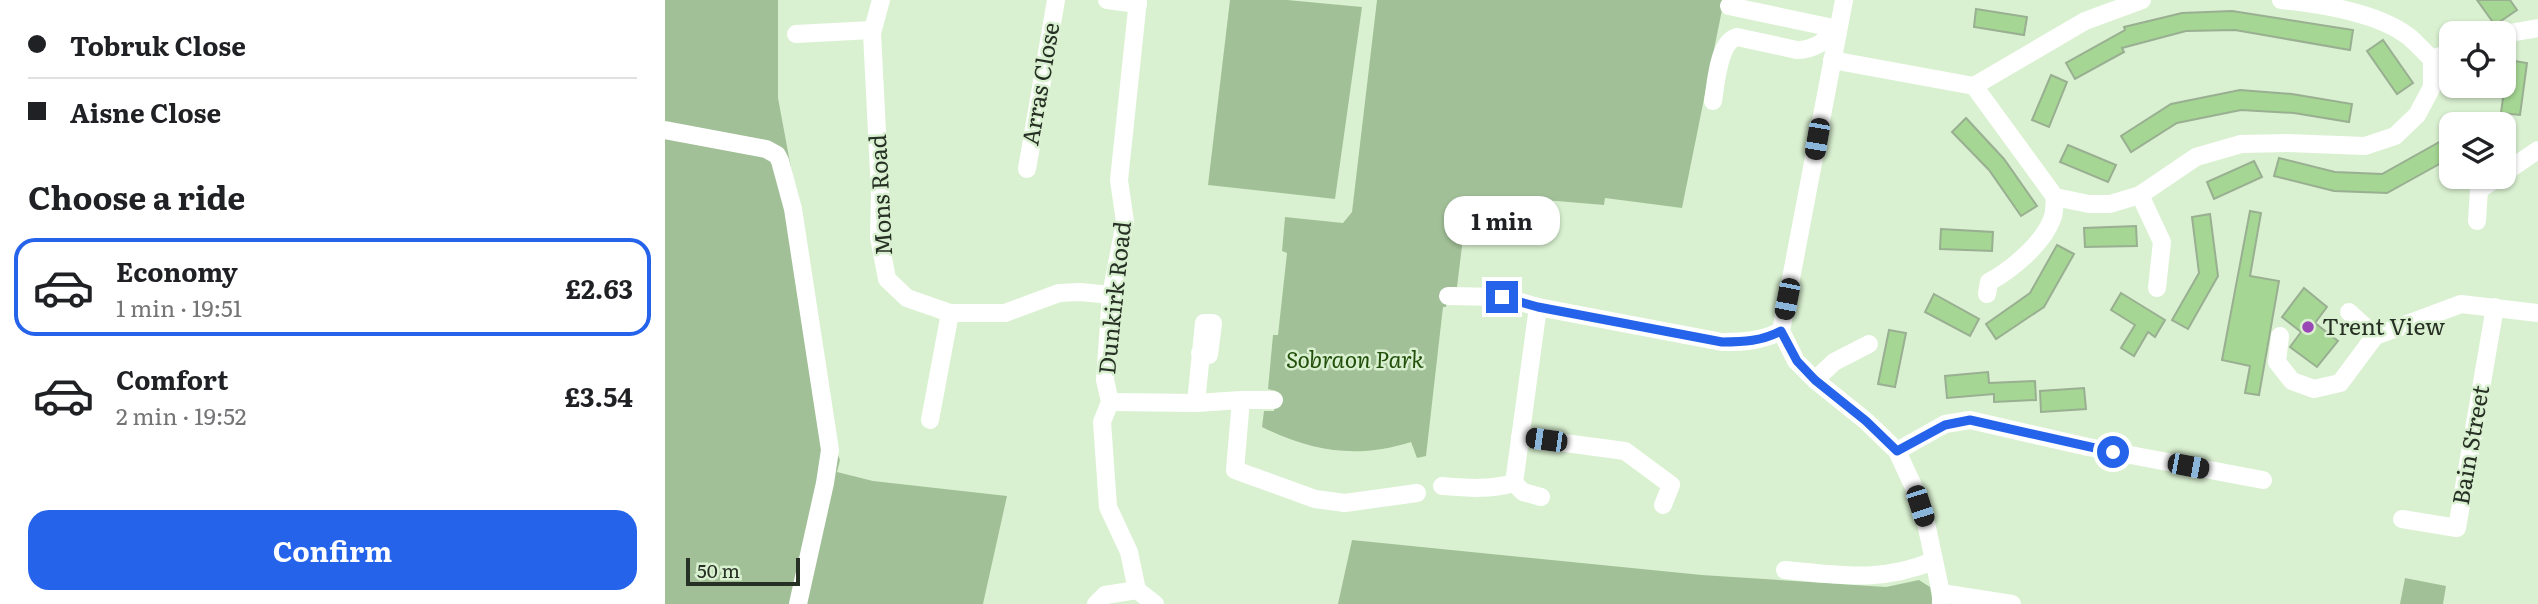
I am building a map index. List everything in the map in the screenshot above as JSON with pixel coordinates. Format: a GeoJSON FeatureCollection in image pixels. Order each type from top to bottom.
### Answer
{"type":"FeatureCollection","features":[{"type":"Feature","properties":{"kind":"street","name":"Mons Road"},"geometry":{"type":"LineString","coordinates":[[881,0],[872,30],[880,191],[879,237],[887,279],[907,299],[950,313],[1005,313],[1059,293],[1111,295]]}},
{"type":"Feature","properties":{"kind":"street","name":"Arras Close"},"geometry":{"type":"LineString","coordinates":[[1027,169],[1056,0]]}},
{"type":"Feature","properties":{"kind":"street"},"geometry":{"type":"LineString","coordinates":[[1107,0],[1138,2]]}},
{"type":"Feature","properties":{"kind":"street"},"geometry":{"type":"LineString","coordinates":[[1844,0],[1781,331],[1797,361],[1815,380],[1866,421],[1897,451],[1915,490],[1926,523],[1941,598],[2012,604]]}},
{"type":"Feature","properties":{"kind":"street"},"geometry":{"type":"LineString","coordinates":[[1832,60],[1974,86],[2085,21],[2142,0]]}},
{"type":"Feature","properties":{"kind":"street"},"geometry":{"type":"LineString","coordinates":[[2281,0],[2376,18],[2407,36],[2433,59]]}},
{"type":"Feature","properties":{"kind":"street","name":"Dunkirk Road"},"geometry":{"type":"LineString","coordinates":[[1137,590],[1129,552],[1108,507],[1102,422],[1110,402],[1105,380],[1111,295],[1125,222],[1119,180],[1138,2]]}},
{"type":"Feature","properties":{"kind":"street"},"geometry":{"type":"LineString","coordinates":[[1729,6],[1838,29]]}},
{"type":"Feature","properties":{"kind":"street"},"geometry":{"type":"LineString","coordinates":[[2516,32],[2538,28]]}},
{"type":"Feature","properties":{"kind":"street"},"geometry":{"type":"LineString","coordinates":[[1713,101],[1724,48],[1731,38],[1807,50],[1838,29]]}},
{"type":"Feature","properties":{"kind":"street"},"geometry":{"type":"LineString","coordinates":[[796,34],[872,30]]}},
{"type":"Feature","properties":{"kind":"street"},"geometry":{"type":"LineString","coordinates":[[2433,59],[2439,57]]}},
{"type":"Feature","properties":{"kind":"street"},"geometry":{"type":"LineString","coordinates":[[1974,86],[2056,197],[2089,204],[2110,204],[2140,195],[2196,157],[2241,144],[2364,146],[2395,136],[2417,115],[2432,87],[2433,59]]}},
{"type":"Feature","properties":{"kind":"street"},"geometry":{"type":"LineString","coordinates":[[665,130],[766,149],[777,155],[780,161],[793,209],[830,450],[798,604]]}},
{"type":"Feature","properties":{"kind":"street"},"geometry":{"type":"LineString","coordinates":[[2516,165],[2538,150]]}},
{"type":"Feature","properties":{"kind":"street"},"geometry":{"type":"LineString","coordinates":[[2477,221],[2480,189]]}},
{"type":"Feature","properties":{"kind":"street"},"geometry":{"type":"LineString","coordinates":[[2140,195],[2162,242],[2158,288]]}},
{"type":"Feature","properties":{"kind":"street"},"geometry":{"type":"LineString","coordinates":[[1987,294],[1989,282],[2011,270],[2032,249],[2052,220],[2056,197]]}},
{"type":"Feature","properties":{"kind":"street"},"geometry":{"type":"LineString","coordinates":[[1448,296],[1502,297],[1538,307],[1722,342],[1767,338],[1781,331]]}},
{"type":"Feature","properties":{"kind":"street"},"geometry":{"type":"LineString","coordinates":[[2280,336],[2277,362],[2292,381],[2314,389],[2340,383],[2375,336],[2461,304],[2538,313]]}},
{"type":"Feature","properties":{"kind":"street"},"geometry":{"type":"LineString","coordinates":[[1514,483],[1538,307]]}},
{"type":"Feature","properties":{"kind":"street","name":"Bain Street"},"geometry":{"type":"LineString","coordinates":[[2402,519],[2457,528],[2495,307]]}},
{"type":"Feature","properties":{"kind":"street"},"geometry":{"type":"LineString","coordinates":[[2349,312],[2375,336]]}},
{"type":"Feature","properties":{"kind":"street"},"geometry":{"type":"LineString","coordinates":[[930,420],[950,313]]}},
{"type":"Feature","properties":{"kind":"street"},"geometry":{"type":"LineString","coordinates":[[1815,380],[1835,362],[1869,344]]}},
{"type":"Feature","properties":{"kind":"street"},"geometry":{"type":"LineString","coordinates":[[1196,403],[1200,353]]}},
{"type":"Feature","properties":{"kind":"street"},"geometry":{"type":"LineString","coordinates":[[1241,400],[1235,470],[1315,499],[1345,503],[1417,493]]}},
{"type":"Feature","properties":{"kind":"street"},"geometry":{"type":"LineString","coordinates":[[1110,402],[1274,400]]}},
{"type":"Feature","properties":{"kind":"street"},"geometry":{"type":"LineString","coordinates":[[1897,451],[1945,425],[1970,420],[2088,447],[2263,480]]}},
{"type":"Feature","properties":{"kind":"street"},"geometry":{"type":"LineString","coordinates":[[1520,437],[1625,451],[1671,485],[1663,505]]}},
{"type":"Feature","properties":{"kind":"street"},"geometry":{"type":"LineString","coordinates":[[1442,486],[1477,489],[1514,483]]}},
{"type":"Feature","properties":{"kind":"street"},"geometry":{"type":"LineString","coordinates":[[1514,483],[1523,492],[1541,497]]}},
{"type":"Feature","properties":{"kind":"street"},"geometry":{"type":"LineString","coordinates":[[1785,569],[1846,577],[1876,576],[1911,570],[1933,561]]}},
{"type":"Feature","properties":{"kind":"street"},"geometry":{"type":"LineString","coordinates":[[1096,604],[1105,596],[1137,590],[1154,604]]}},
{"type":"Feature","properties":{"kind":"green space"},"geometry":{"type":"Polygon","coordinates":[[[665,0],[778,0],[778,98],[813,286],[835,447],[840,460],[837,472],[873,481],[1007,496],[983,604],[665,604],[665,0]]]}},
{"type":"Feature","properties":{"kind":"green space"},"geometry":{"type":"Polygon","coordinates":[[[1230,0],[1287,0],[1362,7],[1335,199],[1208,185],[1230,0]]]}},
{"type":"Feature","properties":{"kind":"green space","name":"Sobraon Park"},"geometry":{"type":"Polygon","coordinates":[[[1377,0],[1724,0],[1682,208],[1605,198],[1604,205],[1499,196],[1495,241],[1463,238],[1457,287],[1449,287],[1446,307],[1443,307],[1426,456],[1417,458],[1411,442],[1372,450],[1335,450],[1299,442],[1262,427],[1264,411],[1274,411],[1276,391],[1268,389],[1273,335],[1278,335],[1287,253],[1282,251],[1285,217],[1343,223],[1352,212],[1377,0]]]}},
{"type":"Feature","properties":{"kind":"green space"},"geometry":{"type":"Polygon","coordinates":[[[1352,540],[1702,575],[1886,587],[1919,580],[1930,587],[1933,604],[1338,604],[1352,540]]]}},
{"type":"Feature","properties":{"kind":"green space"},"geometry":{"type":"Polygon","coordinates":[[[2405,578],[2446,586],[2443,604],[2400,604],[2405,578]]]}},
{"type":"Feature","properties":{"kind":"building"},"geometry":{"type":"Polygon","coordinates":[[[2477,0],[2510,0],[2517,10],[2501,21],[2492,21],[2477,0]]]}},
{"type":"Feature","properties":{"kind":"building"},"geometry":{"type":"Polygon","coordinates":[[[1976,9],[2027,17],[2024,35],[1974,27],[1976,9]]]}},
{"type":"Feature","properties":{"kind":"building"},"geometry":{"type":"Polygon","coordinates":[[[2232,11],[2353,30],[2350,50],[2235,30],[2186,31],[2122,48],[2124,52],[2075,79],[2066,63],[2125,30],[2124,27],[2182,13],[2232,11]]]}},
{"type":"Feature","properties":{"kind":"building"},"geometry":{"type":"Polygon","coordinates":[[[2383,40],[2413,83],[2397,94],[2367,51],[2383,40]]]}},
{"type":"Feature","properties":{"kind":"building"},"geometry":{"type":"Polygon","coordinates":[[[2516,61],[2527,63],[2520,115],[2516,112],[2501,112],[2503,98],[2516,98],[2516,61]]]}},
{"type":"Feature","properties":{"kind":"building"},"geometry":{"type":"Polygon","coordinates":[[[2051,75],[2067,82],[2049,127],[2032,120],[2051,75]]]}},
{"type":"Feature","properties":{"kind":"building"},"geometry":{"type":"Polygon","coordinates":[[[2240,90],[2292,94],[2352,104],[2349,122],[2294,113],[2241,110],[2177,123],[2131,152],[2121,136],[2171,104],[2240,90]]]}},
{"type":"Feature","properties":{"kind":"building"},"geometry":{"type":"Polygon","coordinates":[[[1966,118],[2004,159],[2037,206],[2021,216],[1989,170],[1952,132],[1966,118]]]}},
{"type":"Feature","properties":{"kind":"building"},"geometry":{"type":"Polygon","coordinates":[[[2439,142],[2439,164],[2387,193],[2334,191],[2274,176],[2279,158],[2335,172],[2382,174],[2439,142]]]}},
{"type":"Feature","properties":{"kind":"building"},"geometry":{"type":"Polygon","coordinates":[[[2068,145],[2116,165],[2108,182],[2060,162],[2068,145]]]}},
{"type":"Feature","properties":{"kind":"building"},"geometry":{"type":"Polygon","coordinates":[[[2254,161],[2262,177],[2214,199],[2207,182],[2254,161]]]}},
{"type":"Feature","properties":{"kind":"building"},"geometry":{"type":"Polygon","coordinates":[[[2250,211],[2261,213],[2250,276],[2279,281],[2259,395],[2245,393],[2250,366],[2222,360],[2250,211]]]}},
{"type":"Feature","properties":{"kind":"building"},"geometry":{"type":"Polygon","coordinates":[[[2210,214],[2218,276],[2188,329],[2172,320],[2199,273],[2192,217],[2210,214]]]}},
{"type":"Feature","properties":{"kind":"building"},"geometry":{"type":"Polygon","coordinates":[[[2136,226],[2137,246],[2085,247],[2084,228],[2136,226]]]}},
{"type":"Feature","properties":{"kind":"building"},"geometry":{"type":"Polygon","coordinates":[[[1941,229],[1993,232],[1992,251],[1940,249],[1941,229]]]}},
{"type":"Feature","properties":{"kind":"building"},"geometry":{"type":"Polygon","coordinates":[[[2057,245],[2074,254],[2044,307],[1996,339],[1986,324],[2030,293],[2057,245]]]}},
{"type":"Feature","properties":{"kind":"building","name":"Trent View"},"geometry":{"type":"Polygon","coordinates":[[[2304,288],[2327,307],[2315,323],[2338,341],[2317,367],[2290,347],[2301,332],[2282,317],[2304,288]]]}},
{"type":"Feature","properties":{"kind":"building"},"geometry":{"type":"Polygon","coordinates":[[[2121,293],[2165,320],[2155,337],[2148,332],[2134,356],[2121,348],[2135,325],[2111,310],[2121,293]]]}},
{"type":"Feature","properties":{"kind":"building"},"geometry":{"type":"Polygon","coordinates":[[[1934,294],[1979,319],[1970,336],[1925,312],[1934,294]]]}},
{"type":"Feature","properties":{"kind":"building"},"geometry":{"type":"Polygon","coordinates":[[[1889,330],[1906,333],[1895,387],[1878,384],[1889,330]]]}},
{"type":"Feature","properties":{"kind":"building"},"geometry":{"type":"Polygon","coordinates":[[[1988,372],[1989,383],[2035,381],[2036,400],[1994,402],[1994,394],[1947,398],[1945,376],[1988,372]]]}},
{"type":"Feature","properties":{"kind":"building"},"geometry":{"type":"Polygon","coordinates":[[[2084,388],[2086,409],[2041,412],[2040,391],[2084,388]]]}},
{"type":"Feature","properties":{"kind":"place","name":"Trent View"},"geometry":{"type":"Point","coordinates":[2308,327]}},
{"type":"Feature","properties":{"kind":"route"},"geometry":{"type":"LineString","coordinates":[[1502,297],[1538,307],[1657,328],[1696,339],[1745,342],[1767,338],[1781,331],[1797,361],[1815,380],[1866,421],[1897,451],[1945,425],[1970,420],[2113,452]]}}]}
